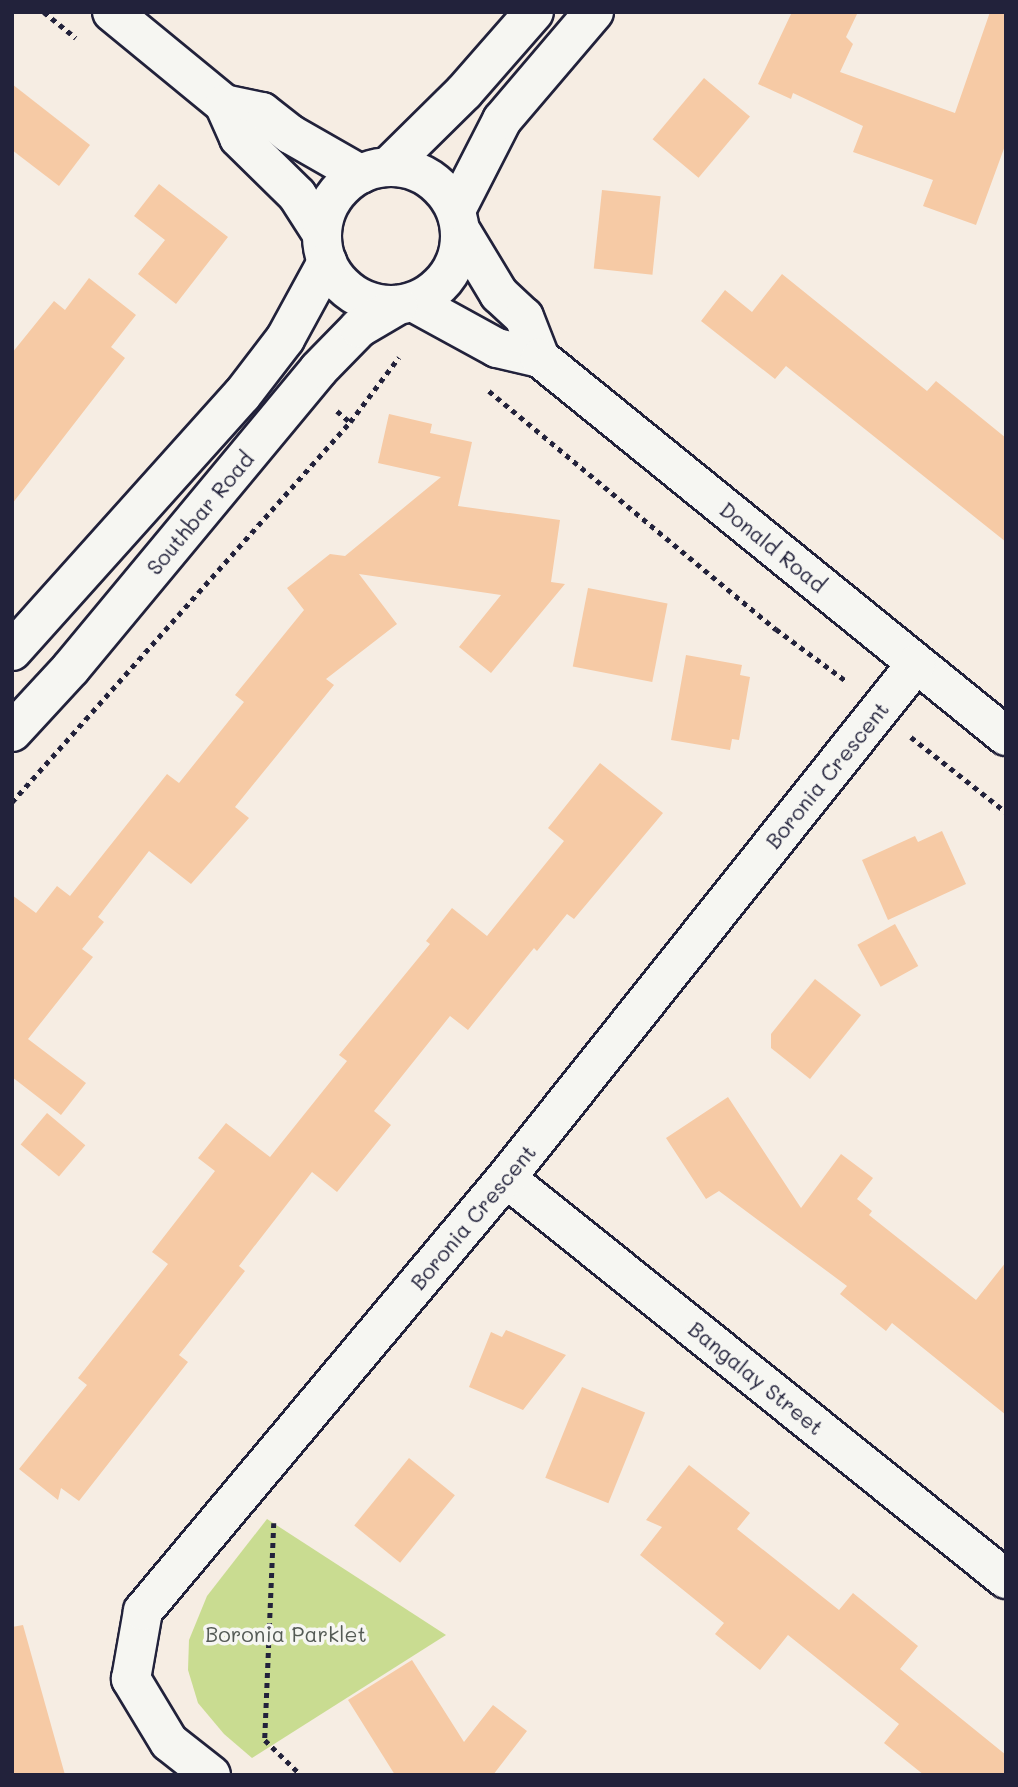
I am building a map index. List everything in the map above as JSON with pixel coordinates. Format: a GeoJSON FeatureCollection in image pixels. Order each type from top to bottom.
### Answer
{"type":"FeatureCollection","features":[{"type":"Feature","properties":{"kind":"street"},"geometry":{"type":"LineString","coordinates":[[112,12],[224,104],[239,138],[297,195],[324,248],[333,275],[355,295],[406,303],[433,291],[449,274],[458,254],[458,221],[502,120],[594,12]]}},
{"type":"Feature","properties":{"kind":"street"},"geometry":{"type":"LineString","coordinates":[[12,651],[242,396],[285,339],[324,248],[329,205],[464,92],[534,12]]}},
{"type":"Feature","properties":{"kind":"street"},"geometry":{"type":"LineString","coordinates":[[224,104],[262,112],[290,134],[374,170],[430,178],[458,221]]}},
{"type":"Feature","properties":{"kind":"street","name":"Donald Road"},"geometry":{"type":"LineString","coordinates":[[458,221],[499,294],[524,317],[540,358]]}},
{"type":"Feature","properties":{"kind":"street","name":"Donald Road"},"geometry":{"type":"LineString","coordinates":[[406,303],[497,348],[540,358],[1006,736]]}},
{"type":"Feature","properties":{"kind":"street","name":"Southbar Road"},"geometry":{"type":"LineString","coordinates":[[12,732],[71,668],[306,385],[359,328],[406,303]]}},
{"type":"Feature","properties":{"kind":"street","name":"Boronia Crescent"},"geometry":{"type":"LineString","coordinates":[[211,1775],[169,1742],[131,1679],[143,1611],[506,1178],[916,664]]}},
{"type":"Feature","properties":{"kind":"street","name":"Bangalay Street"},"geometry":{"type":"LineString","coordinates":[[506,1178],[1006,1578]]}},
{"type":"Feature","properties":{"kind":"path"},"geometry":{"type":"LineString","coordinates":[[44,12],[85,46]]}},
{"type":"Feature","properties":{"kind":"path"},"geometry":{"type":"LineString","coordinates":[[12,802],[349,422],[407,346]]}},
{"type":"Feature","properties":{"kind":"path"},"geometry":{"type":"LineString","coordinates":[[306,385],[349,422]]}},
{"type":"Feature","properties":{"kind":"path"},"geometry":{"type":"LineString","coordinates":[[482,385],[1006,812]]}},
{"type":"Feature","properties":{"kind":"path"},"geometry":{"type":"LineString","coordinates":[[900,742],[912,738]]}},
{"type":"Feature","properties":{"kind":"path"},"geometry":{"type":"LineString","coordinates":[[274,1518],[265,1740],[301,1775]]}},
{"type":"Feature","properties":{"kind":"green space","name":"Boronia Parklet"},"geometry":{"type":"Polygon","coordinates":[[[267,1519],[446,1635],[252,1758],[224,1734],[198,1703],[188,1670],[189,1640],[207,1596],[267,1519]]]}},
{"type":"Feature","properties":{"kind":"building"},"geometry":{"type":"Polygon","coordinates":[[[792,12],[858,12],[846,37],[853,44],[840,72],[955,113],[990,12],[1006,12],[1006,143],[976,225],[923,206],[933,180],[853,152],[863,126],[793,93],[791,99],[758,84],[792,12]]]}},
{"type":"Feature","properties":{"kind":"building"},"geometry":{"type":"Polygon","coordinates":[[[704,78],[750,117],[699,178],[653,139],[704,78]]]}},
{"type":"Feature","properties":{"kind":"building"},"geometry":{"type":"Polygon","coordinates":[[[12,84],[90,145],[59,186],[12,150],[12,84]]]}},
{"type":"Feature","properties":{"kind":"building"},"geometry":{"type":"Polygon","coordinates":[[[159,184],[228,237],[176,304],[138,274],[165,240],[134,216],[159,184]]]}},
{"type":"Feature","properties":{"kind":"building"},"geometry":{"type":"Polygon","coordinates":[[[602,190],[661,196],[652,275],[594,269],[602,190]]]}},
{"type":"Feature","properties":{"kind":"building"},"geometry":{"type":"Polygon","coordinates":[[[782,274],[927,391],[936,381],[1006,438],[1006,542],[786,366],[775,379],[701,321],[725,290],[752,312],[782,274]]]}},
{"type":"Feature","properties":{"kind":"building"},"geometry":{"type":"Polygon","coordinates":[[[89,278],[136,315],[111,347],[125,358],[12,504],[12,353],[54,301],[65,310],[89,278]]]}},
{"type":"Feature","properties":{"kind":"building"},"geometry":{"type":"Polygon","coordinates":[[[389,414],[432,424],[430,433],[472,442],[458,506],[560,520],[551,582],[565,584],[491,673],[459,647],[501,595],[359,574],[397,624],[326,679],[334,685],[235,807],[249,818],[191,884],[149,851],[98,917],[104,922],[82,949],[93,957],[28,1039],[86,1083],[61,1115],[12,1077],[12,895],[36,913],[57,886],[70,896],[167,774],[179,783],[244,702],[235,695],[304,610],[287,588],[330,554],[345,556],[441,477],[378,463],[389,414]]]}},
{"type":"Feature","properties":{"kind":"building"},"geometry":{"type":"Polygon","coordinates":[[[588,588],[668,603],[652,682],[573,667],[588,588]]]}},
{"type":"Feature","properties":{"kind":"building"},"geometry":{"type":"Polygon","coordinates":[[[686,655],[742,665],[740,675],[750,677],[739,740],[732,739],[730,750],[671,740],[686,655]]]}},
{"type":"Feature","properties":{"kind":"building"},"geometry":{"type":"Polygon","coordinates":[[[600,763],[663,813],[574,919],[567,914],[537,951],[534,948],[468,1030],[450,1016],[374,1111],[391,1125],[337,1192],[312,1172],[239,1266],[245,1271],[179,1355],[188,1362],[79,1501],[61,1488],[58,1500],[19,1469],[87,1385],[78,1378],[168,1264],[152,1252],[215,1171],[198,1158],[226,1123],[270,1157],[347,1061],[339,1055],[430,944],[426,941],[452,908],[487,936],[564,841],[548,828],[600,763]]]}},
{"type":"Feature","properties":{"kind":"building"},"geometry":{"type":"Polygon","coordinates":[[[942,831],[966,884],[888,920],[862,860],[915,836],[918,842],[942,831]]]}},
{"type":"Feature","properties":{"kind":"building"},"geometry":{"type":"Polygon","coordinates":[[[895,924],[918,966],[881,987],[857,945],[895,924]]]}},
{"type":"Feature","properties":{"kind":"building"},"geometry":{"type":"Polygon","coordinates":[[[815,979],[861,1015],[810,1079],[771,1048],[771,1034],[815,979]]]}},
{"type":"Feature","properties":{"kind":"building"},"geometry":{"type":"Polygon","coordinates":[[[728,1097],[801,1208],[841,1154],[873,1178],[857,1199],[872,1211],[869,1215],[976,1300],[1006,1262],[1006,1415],[892,1323],[886,1331],[840,1294],[847,1286],[719,1191],[706,1199],[666,1138],[728,1097]]]}},
{"type":"Feature","properties":{"kind":"building"},"geometry":{"type":"Polygon","coordinates":[[[47,1113],[85,1145],[59,1177],[21,1144],[47,1113]]]}},
{"type":"Feature","properties":{"kind":"building"},"geometry":{"type":"Polygon","coordinates":[[[506,1330],[566,1355],[523,1410],[469,1387],[491,1332],[502,1337],[506,1330]]]}},
{"type":"Feature","properties":{"kind":"building"},"geometry":{"type":"Polygon","coordinates":[[[582,1387],[645,1412],[608,1503],[545,1478],[582,1387]]]}},
{"type":"Feature","properties":{"kind":"building"},"geometry":{"type":"Polygon","coordinates":[[[409,1458],[455,1495],[400,1563],[354,1526],[409,1458]]]}},
{"type":"Feature","properties":{"kind":"building"},"geometry":{"type":"Polygon","coordinates":[[[689,1465],[750,1513],[737,1529],[839,1610],[853,1593],[918,1646],[900,1669],[1006,1755],[1006,1775],[924,1775],[884,1743],[899,1724],[788,1635],[760,1670],[715,1634],[724,1623],[640,1555],[662,1527],[646,1520],[689,1465]]]}},
{"type":"Feature","properties":{"kind":"building"},"geometry":{"type":"Polygon","coordinates":[[[23,1625],[65,1775],[12,1775],[12,1627],[23,1625]]]}},
{"type":"Feature","properties":{"kind":"building"},"geometry":{"type":"Polygon","coordinates":[[[412,1660],[464,1742],[493,1705],[527,1731],[493,1775],[395,1775],[348,1700],[412,1660]]]}}]}
